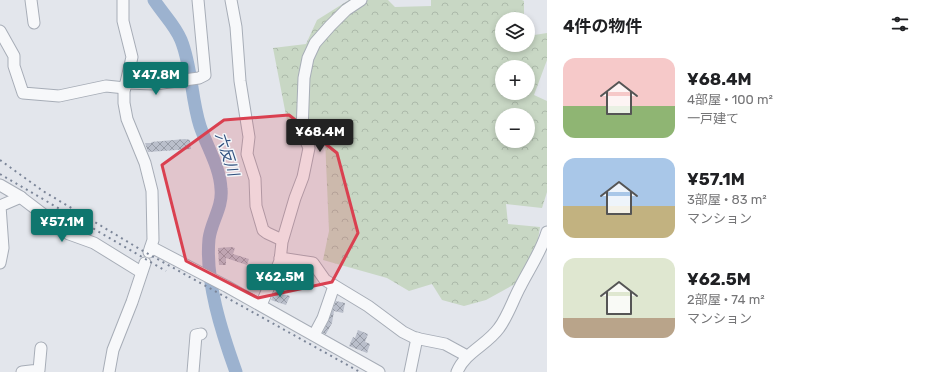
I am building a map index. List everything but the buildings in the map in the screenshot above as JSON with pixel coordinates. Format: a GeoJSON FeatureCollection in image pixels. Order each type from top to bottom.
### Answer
{"type":"FeatureCollection","features":[{"type":"Feature","properties":{"kind":"street"},"geometry":{"type":"LineString","coordinates":[[30,0],[34,23]]}},
{"type":"Feature","properties":{"kind":"street"},"geometry":{"type":"LineString","coordinates":[[109,372],[113,350],[132,302],[146,258],[152,191],[145,163],[127,119],[124,103],[125,86],[132,57],[123,21],[123,0]]}},
{"type":"Feature","properties":{"kind":"street"},"geometry":{"type":"LineString","coordinates":[[0,31],[14,56],[14,66],[23,93],[59,96],[106,86],[125,86],[184,81],[199,78],[205,75],[198,0]]}},
{"type":"Feature","properties":{"kind":"street"},"geometry":{"type":"LineString","coordinates":[[231,0],[236,27],[240,81],[249,136],[247,154],[255,179],[256,206],[263,230],[267,234],[282,240]]}},
{"type":"Feature","properties":{"kind":"street"},"geometry":{"type":"LineString","coordinates":[[261,305],[280,258],[282,240],[303,177],[309,148],[302,132],[304,78],[308,58],[315,43],[330,26],[346,10],[361,0]]}},
{"type":"Feature","properties":{"kind":"street"},"geometry":{"type":"LineString","coordinates":[[0,185],[21,197],[70,234],[94,243],[202,273],[379,372]]}},
{"type":"Feature","properties":{"kind":"street"},"geometry":{"type":"LineString","coordinates":[[0,263],[3,248],[0,206],[21,197]]}},
{"type":"Feature","properties":{"kind":"street"},"geometry":{"type":"LineString","coordinates":[[457,372],[467,356],[487,342],[500,328],[531,264],[542,248],[547,232]]}},
{"type":"Feature","properties":{"kind":"street"},"geometry":{"type":"LineString","coordinates":[[280,258],[313,263],[325,280],[368,306],[403,332],[417,338],[445,344],[467,356]]}},
{"type":"Feature","properties":{"kind":"street"},"geometry":{"type":"LineString","coordinates":[[314,335],[323,318],[334,286]]}},
{"type":"Feature","properties":{"kind":"street"},"geometry":{"type":"LineString","coordinates":[[193,372],[196,335],[201,334]]}},
{"type":"Feature","properties":{"kind":"street"},"geometry":{"type":"LineString","coordinates":[[410,372],[417,338]]}},
{"type":"Feature","properties":{"kind":"street"},"geometry":{"type":"LineString","coordinates":[[22,372],[39,370],[41,348]]}},
{"type":"Feature","properties":{"kind":"highlighted area"},"geometry":{"type":"Polygon","coordinates":[[[289,115],[337,153],[358,233],[332,282],[258,298],[186,261],[162,165],[224,120],[289,115]]]}},
{"type":"Feature","properties":{"kind":"green space"},"geometry":{"type":"Polygon","coordinates":[[[349,0],[388,0],[395,7],[431,6],[431,0],[524,1],[524,12],[495,12],[495,52],[535,52],[535,35],[547,33],[547,60],[535,92],[535,60],[495,60],[495,100],[535,100],[535,95],[547,101],[547,192],[542,208],[506,204],[508,224],[540,227],[537,246],[515,284],[486,300],[464,306],[442,300],[432,284],[409,291],[387,278],[323,260],[329,231],[325,139],[308,133],[289,131],[273,48],[306,44],[317,20],[349,0]]]}},
{"type":"Feature","properties":{"kind":"waterway","name":"六反川"},"geometry":{"type":"LineString","coordinates":[[154,0],[172,24],[185,50],[197,115],[216,165],[220,181],[221,196],[219,208],[210,233],[208,255],[212,289],[220,324],[236,372]]}},
{"type":"Feature","properties":{"kind":"railway"},"geometry":{"type":"LineString","coordinates":[[0,160],[43,191],[143,251],[360,372]]}},
{"type":"Feature","properties":{"kind":"railway"},"geometry":{"type":"LineString","coordinates":[[0,174],[166,271]]}}]}
